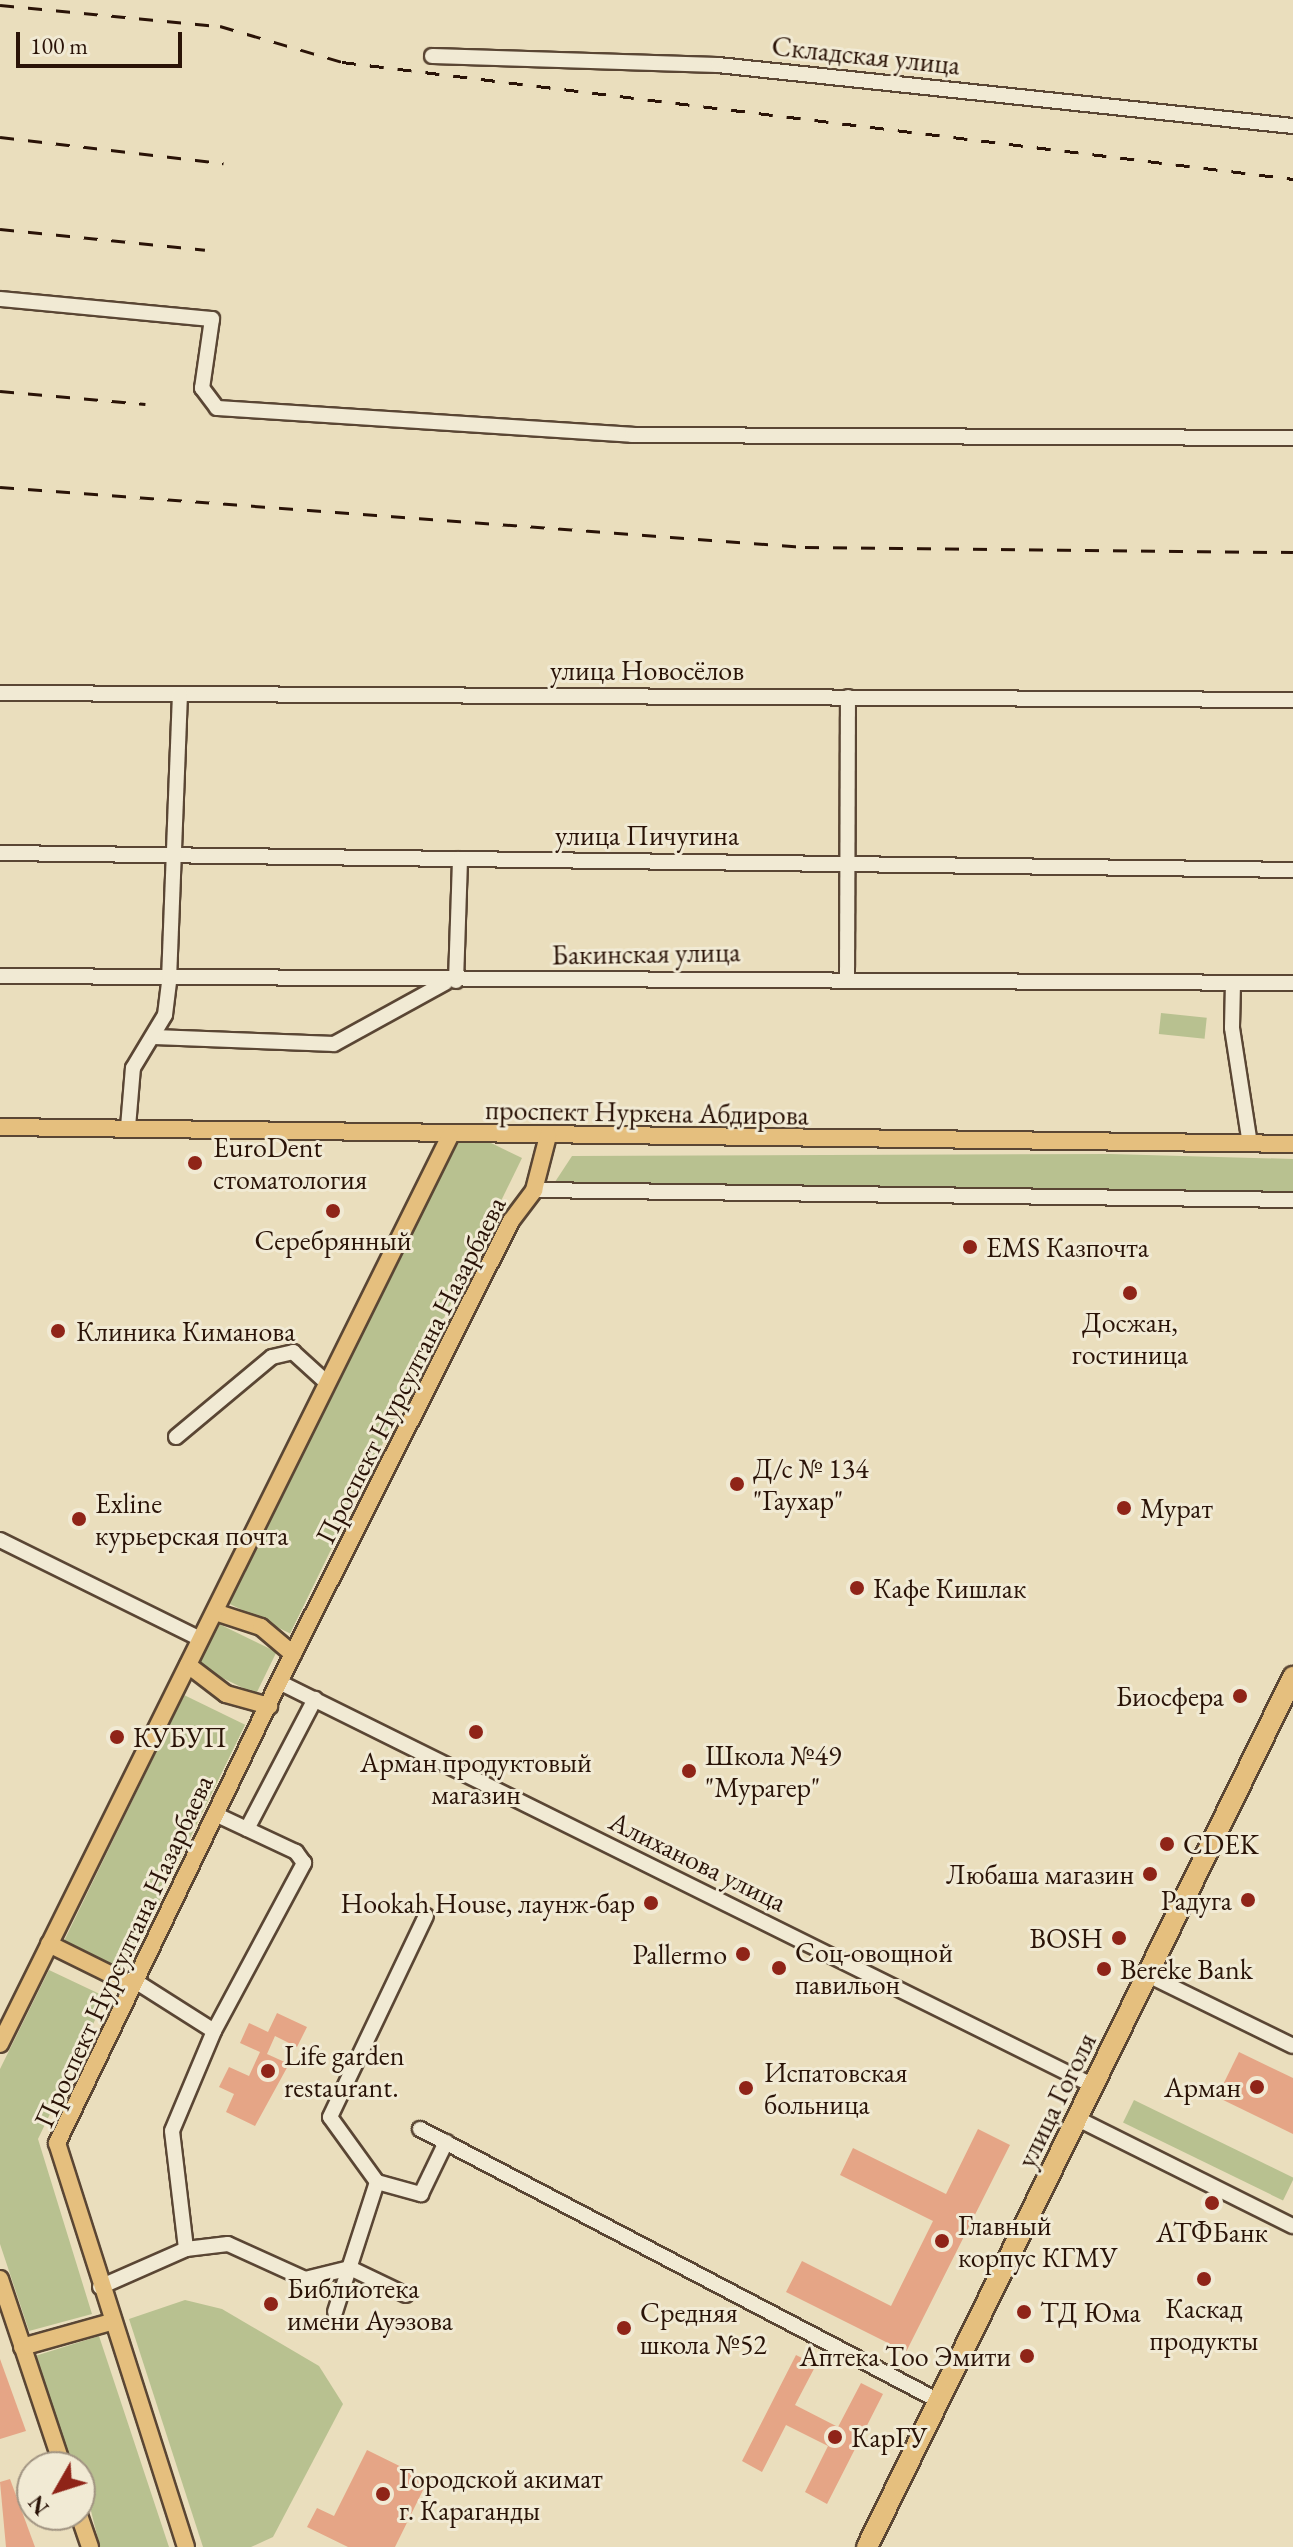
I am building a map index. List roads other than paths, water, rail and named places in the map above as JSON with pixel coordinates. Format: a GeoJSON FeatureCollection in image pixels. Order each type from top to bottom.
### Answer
{"type":"FeatureCollection","features":[{"type":"Feature","properties":{"kind":"highway","name":"улица Гоголя"},"geometry":{"type":"LineString","coordinates":[[867,2547],[1293,1677]]}},
{"type":"Feature","properties":{"kind":"main road","name":"проспект Нуркена Абдирова"},"geometry":{"type":"LineString","coordinates":[[0,1127],[128,1127],[450,1136],[1293,1144]]}},
{"type":"Feature","properties":{"kind":"main road"},"geometry":{"type":"LineString","coordinates":[[0,2044],[450,1136]]}},
{"type":"Feature","properties":{"kind":"main road"},"geometry":{"type":"LineString","coordinates":[[534,1190],[548,1136]]}},
{"type":"Feature","properties":{"kind":"main road","name":"Проспект Нурсултана Назарбаева"},"geometry":{"type":"LineString","coordinates":[[186,2547],[111,2322],[57,2143],[131,1982],[293,1654],[511,1221],[534,1190]]}},
{"type":"Feature","properties":{"kind":"main road"},"geometry":{"type":"LineString","coordinates":[[215,1612],[261,1627],[293,1654]]}},
{"type":"Feature","properties":{"kind":"main road"},"geometry":{"type":"LineString","coordinates":[[188,1665],[226,1694],[269,1706]]}},
{"type":"Feature","properties":{"kind":"main road"},"geometry":{"type":"LineString","coordinates":[[49,1944],[131,1982]]}},
{"type":"Feature","properties":{"kind":"main road"},"geometry":{"type":"LineString","coordinates":[[0,2279],[58,2451]]}},
{"type":"Feature","properties":{"kind":"main road"},"geometry":{"type":"LineString","coordinates":[[22,2347],[111,2322]]}},
{"type":"Feature","properties":{"kind":"street","name":"Складская улица"},"geometry":{"type":"LineString","coordinates":[[432,56],[718,65],[1293,126]]}},
{"type":"Feature","properties":{"kind":"street"},"geometry":{"type":"LineString","coordinates":[[0,299],[212,319],[202,388],[217,408],[632,435],[1293,438]]}},
{"type":"Feature","properties":{"kind":"street","name":"улица Новосёлов"},"geometry":{"type":"LineString","coordinates":[[0,693],[1293,700]]}},
{"type":"Feature","properties":{"kind":"street"},"geometry":{"type":"LineString","coordinates":[[128,1127],[133,1068],[155,1037],[169,980],[180,694]]}},
{"type":"Feature","properties":{"kind":"street"},"geometry":{"type":"LineString","coordinates":[[847,977],[851,863],[848,697]]}},
{"type":"Feature","properties":{"kind":"street","name":"улица Пичугина"},"geometry":{"type":"LineString","coordinates":[[0,853],[1293,870]]}},
{"type":"Feature","properties":{"kind":"street"},"geometry":{"type":"LineString","coordinates":[[155,1037],[334,1044],[453,981],[460,859]]}},
{"type":"Feature","properties":{"kind":"street","name":"Бакинская улица"},"geometry":{"type":"LineString","coordinates":[[0,976],[453,981],[847,977],[1293,983]]}},
{"type":"Feature","properties":{"kind":"street"},"geometry":{"type":"LineString","coordinates":[[1233,983],[1232,1028],[1250,1144]]}},
{"type":"Feature","properties":{"kind":"street"},"geometry":{"type":"LineString","coordinates":[[534,1190],[1293,1200]]}},
{"type":"Feature","properties":{"kind":"street"},"geometry":{"type":"LineString","coordinates":[[176,1437],[272,1357],[293,1352],[326,1382]]}},
{"type":"Feature","properties":{"kind":"street"},"geometry":{"type":"LineString","coordinates":[[0,1540],[200,1639]]}},
{"type":"Feature","properties":{"kind":"street","name":"Алиханова улица"},"geometry":{"type":"LineString","coordinates":[[279,1682],[1094,2086]]}},
{"type":"Feature","properties":{"kind":"street"},"geometry":{"type":"LineString","coordinates":[[247,1829],[315,1699]]}},
{"type":"Feature","properties":{"kind":"street"},"geometry":{"type":"LineString","coordinates":[[186,2249],[171,2171],[172,2131],[214,2031],[304,1863],[215,1814]]}},
{"type":"Feature","properties":{"kind":"street"},"geometry":{"type":"LineString","coordinates":[[426,1916],[330,2117],[377,2182],[421,2194],[446,2142]]}},
{"type":"Feature","properties":{"kind":"street"},"geometry":{"type":"LineString","coordinates":[[1148,1975],[1293,2046]]}},
{"type":"Feature","properties":{"kind":"street"},"geometry":{"type":"LineString","coordinates":[[131,1982],[214,2031]]}},
{"type":"Feature","properties":{"kind":"street"},"geometry":{"type":"LineString","coordinates":[[1078,2119],[1293,2226]]}},
{"type":"Feature","properties":{"kind":"street"},"geometry":{"type":"LineString","coordinates":[[420,2129],[939,2401]]}},
{"type":"Feature","properties":{"kind":"street"},"geometry":{"type":"LineString","coordinates":[[335,2312],[377,2182]]}},
{"type":"Feature","properties":{"kind":"street"},"geometry":{"type":"LineString","coordinates":[[100,2287],[186,2249],[228,2244],[305,2279],[350,2268],[406,2295]]}},
{"type":"Feature","properties":{"kind":"railway"},"geometry":{"type":"LineString","coordinates":[[0,5],[220,26],[342,62],[1293,179]]}},
{"type":"Feature","properties":{"kind":"railway"},"geometry":{"type":"LineString","coordinates":[[0,137],[223,163]]}},
{"type":"Feature","properties":{"kind":"railway"},"geometry":{"type":"LineString","coordinates":[[0,229],[205,250]]}},
{"type":"Feature","properties":{"kind":"railway"},"geometry":{"type":"LineString","coordinates":[[0,391],[145,404]]}},
{"type":"Feature","properties":{"kind":"railway"},"geometry":{"type":"LineString","coordinates":[[0,487],[805,547],[1293,552]]}},
{"type":"Feature","properties":{"kind":"place","name":"EuroDent стоматология"},"geometry":{"type":"Point","coordinates":[195,1163]}},
{"type":"Feature","properties":{"kind":"place","name":"Серебрянный"},"geometry":{"type":"Point","coordinates":[333,1211]}},
{"type":"Feature","properties":{"kind":"place","name":"EMS Казпочта"},"geometry":{"type":"Point","coordinates":[970,1247]}},
{"type":"Feature","properties":{"kind":"place","name":"Досжан, гостиница"},"geometry":{"type":"Point","coordinates":[1130,1293]}},
{"type":"Feature","properties":{"kind":"place","name":"Клиника Киманова"},"geometry":{"type":"Point","coordinates":[58,1331]}},
{"type":"Feature","properties":{"kind":"place","name":"Д/с № 134 \"Гаухар\""},"geometry":{"type":"Point","coordinates":[737,1484]}},
{"type":"Feature","properties":{"kind":"place","name":"Мурат"},"geometry":{"type":"Point","coordinates":[1124,1508]}},
{"type":"Feature","properties":{"kind":"place","name":"Exline курьерская почта"},"geometry":{"type":"Point","coordinates":[79,1519]}},
{"type":"Feature","properties":{"kind":"place","name":"Кафе Кишлак"},"geometry":{"type":"Point","coordinates":[857,1588]}},
{"type":"Feature","properties":{"kind":"place","name":"Биосфера"},"geometry":{"type":"Point","coordinates":[1240,1696]}},
{"type":"Feature","properties":{"kind":"place","name":"Арман продуктовый магазин"},"geometry":{"type":"Point","coordinates":[476,1732]}},
{"type":"Feature","properties":{"kind":"place","name":"КУБУП"},"geometry":{"type":"Point","coordinates":[117,1737]}},
{"type":"Feature","properties":{"kind":"place","name":"Школа №49 \"Мурагер\""},"geometry":{"type":"Point","coordinates":[689,1771]}},
{"type":"Feature","properties":{"kind":"place","name":"CDEK"},"geometry":{"type":"Point","coordinates":[1167,1844]}},
{"type":"Feature","properties":{"kind":"place","name":"Любаша магазин"},"geometry":{"type":"Point","coordinates":[1150,1874]}},
{"type":"Feature","properties":{"kind":"place","name":"Радуга"},"geometry":{"type":"Point","coordinates":[1248,1900]}},
{"type":"Feature","properties":{"kind":"place","name":"Hookah House, лаунж-бар"},"geometry":{"type":"Point","coordinates":[651,1903]}},
{"type":"Feature","properties":{"kind":"place","name":"BOSH"},"geometry":{"type":"Point","coordinates":[1119,1938]}},
{"type":"Feature","properties":{"kind":"place","name":"Pallermo"},"geometry":{"type":"Point","coordinates":[743,1954]}},
{"type":"Feature","properties":{"kind":"place","name":"Соц-овощной павильон"},"geometry":{"type":"Point","coordinates":[779,1968]}},
{"type":"Feature","properties":{"kind":"place","name":"Bereke Bank"},"geometry":{"type":"Point","coordinates":[1104,1969]}},
{"type":"Feature","properties":{"kind":"place","name":"Life garden restaurant."},"geometry":{"type":"Point","coordinates":[268,2071]}},
{"type":"Feature","properties":{"kind":"place","name":"Арман"},"geometry":{"type":"Point","coordinates":[1257,2087]}},
{"type":"Feature","properties":{"kind":"place","name":"Испатовская больница"},"geometry":{"type":"Point","coordinates":[746,2088]}},
{"type":"Feature","properties":{"kind":"place","name":"АТФБанк"},"geometry":{"type":"Point","coordinates":[1212,2203]}},
{"type":"Feature","properties":{"kind":"place","name":"Главный корпус КГМУ"},"geometry":{"type":"Point","coordinates":[942,2241]}},
{"type":"Feature","properties":{"kind":"place","name":"Каскад продукты"},"geometry":{"type":"Point","coordinates":[1204,2279]}},
{"type":"Feature","properties":{"kind":"place","name":"Библиотека имени Ауэзова"},"geometry":{"type":"Point","coordinates":[271,2304]}},
{"type":"Feature","properties":{"kind":"place","name":"ТД Юма"},"geometry":{"type":"Point","coordinates":[1024,2312]}},
{"type":"Feature","properties":{"kind":"place","name":"Средняя школа №52"},"geometry":{"type":"Point","coordinates":[624,2328]}},
{"type":"Feature","properties":{"kind":"place","name":"Аптека Тоо Эмити"},"geometry":{"type":"Point","coordinates":[1027,2356]}},
{"type":"Feature","properties":{"kind":"place","name":"КарГУ"},"geometry":{"type":"Point","coordinates":[835,2437]}},
{"type":"Feature","properties":{"kind":"place","name":"Городской акимат г. Караганды"},"geometry":{"type":"Point","coordinates":[383,2494]}}]}
